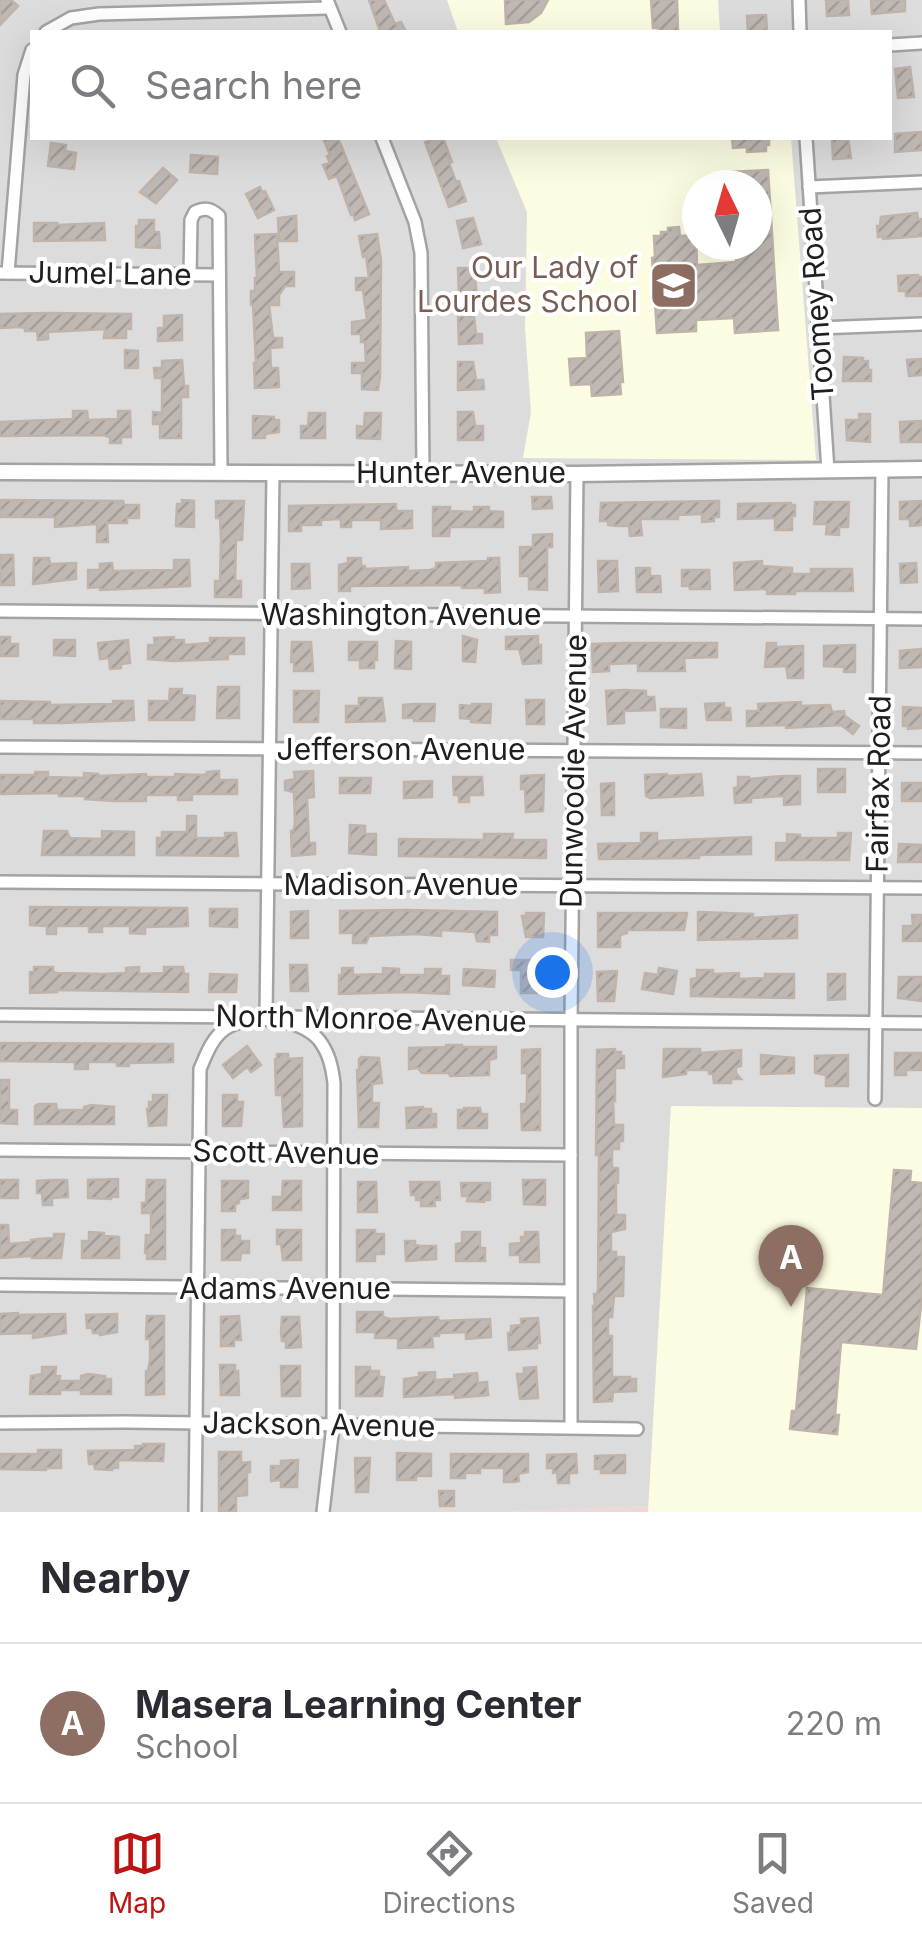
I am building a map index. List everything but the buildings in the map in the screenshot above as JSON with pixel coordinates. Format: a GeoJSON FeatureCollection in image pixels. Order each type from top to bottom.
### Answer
{"type":"FeatureCollection","features":[{"type":"Feature","properties":{"kind":"street"},"geometry":{"type":"LineString","coordinates":[[798,0],[800,30]]}},
{"type":"Feature","properties":{"kind":"street"},"geometry":{"type":"LineString","coordinates":[[50,30],[71,18],[99,14],[328,4],[339,30]]}},
{"type":"Feature","properties":{"kind":"street"},"geometry":{"type":"LineString","coordinates":[[892,45],[922,44]]}},
{"type":"Feature","properties":{"kind":"street"},"geometry":{"type":"LineString","coordinates":[[4,272],[24,75],[30,56]]}},
{"type":"Feature","properties":{"kind":"street"},"geometry":{"type":"LineString","coordinates":[[383,140],[415,222],[422,253],[423,472]]}},
{"type":"Feature","properties":{"kind":"street","name":"Toomey Road"},"geometry":{"type":"LineString","coordinates":[[806,140],[828,471]]}},
{"type":"Feature","properties":{"kind":"street"},"geometry":{"type":"LineString","coordinates":[[809,187],[922,182]]}},
{"type":"Feature","properties":{"kind":"street"},"geometry":{"type":"LineString","coordinates":[[190,274],[192,220],[204,208],[213,210],[220,216],[222,473]]}},
{"type":"Feature","properties":{"kind":"street","name":"Jumel Lane"},"geometry":{"type":"LineString","coordinates":[[4,272],[219,275]]}},
{"type":"Feature","properties":{"kind":"street"},"geometry":{"type":"LineString","coordinates":[[818,328],[922,324]]}},
{"type":"Feature","properties":{"kind":"street","name":"Fairfax Road"},"geometry":{"type":"LineString","coordinates":[[875,1099],[882,469]]}},
{"type":"Feature","properties":{"kind":"street","name":"Hunter Avenue"},"geometry":{"type":"LineString","coordinates":[[0,472],[577,474],[922,469]]}},
{"type":"Feature","properties":{"kind":"street"},"geometry":{"type":"LineString","coordinates":[[266,1017],[273,473]]}},
{"type":"Feature","properties":{"kind":"street","name":"Dunwoodie Avenue"},"geometry":{"type":"LineString","coordinates":[[571,1428],[577,474]]}},
{"type":"Feature","properties":{"kind":"street","name":"Washington Avenue"},"geometry":{"type":"LineString","coordinates":[[0,611],[922,620]]}},
{"type":"Feature","properties":{"kind":"street","name":"Jefferson Avenue"},"geometry":{"type":"LineString","coordinates":[[0,746],[922,753]]}},
{"type":"Feature","properties":{"kind":"street","name":"Madison Avenue"},"geometry":{"type":"LineString","coordinates":[[0,882],[922,888]]}},
{"type":"Feature","properties":{"kind":"street","name":"North Monroe Avenue"},"geometry":{"type":"LineString","coordinates":[[0,1015],[922,1023]]}},
{"type":"Feature","properties":{"kind":"street"},"geometry":{"type":"LineString","coordinates":[[195,1512],[200,1069],[211,1045],[226,1028],[266,1017],[310,1030],[330,1060],[334,1083],[333,1426],[323,1512]]}},
{"type":"Feature","properties":{"kind":"street","name":"Scott Avenue"},"geometry":{"type":"LineString","coordinates":[[0,1150],[571,1155]]}},
{"type":"Feature","properties":{"kind":"street","name":"Adams Avenue"},"geometry":{"type":"LineString","coordinates":[[0,1285],[570,1291]]}},
{"type":"Feature","properties":{"kind":"street","name":"Jackson Avenue"},"geometry":{"type":"LineString","coordinates":[[0,1422],[637,1428]]}},
{"type":"Feature","properties":{"kind":"shaded area"},"geometry":{"type":"Polygon","coordinates":[[[0,0],[922,0],[922,1512],[648,1512],[648,1506],[505,1512],[0,1512],[0,0]]]}},
{"type":"Feature","properties":{"kind":"shaded area"},"geometry":{"type":"Polygon","coordinates":[[[447,0],[718,0],[720,30],[457,30],[447,0]]]}},
{"type":"Feature","properties":{"kind":"shaded area","name":"Our Lady of Lourdes School"},"geometry":{"type":"Polygon","coordinates":[[[497,140],[791,140],[816,460],[523,458],[531,412],[525,328],[527,212],[497,140]]]}},
{"type":"Feature","properties":{"kind":"shaded area"},"geometry":{"type":"Polygon","coordinates":[[[671,1106],[922,1108],[922,1512],[648,1512],[671,1106]]]}},
{"type":"Feature","properties":{"kind":"shaded area"},"geometry":{"type":"Polygon","coordinates":[[[648,1506],[648,1512],[505,1512],[648,1506]]]}},
{"type":"Feature","properties":{"kind":"place","name":"Our Lady of Lourdes School"},"geometry":{"type":"Point","coordinates":[673,285]}},
{"type":"Feature","properties":{"kind":"place","name":"Masera Learning Center"},"geometry":{"type":"Point","coordinates":[791,1307]}}]}
